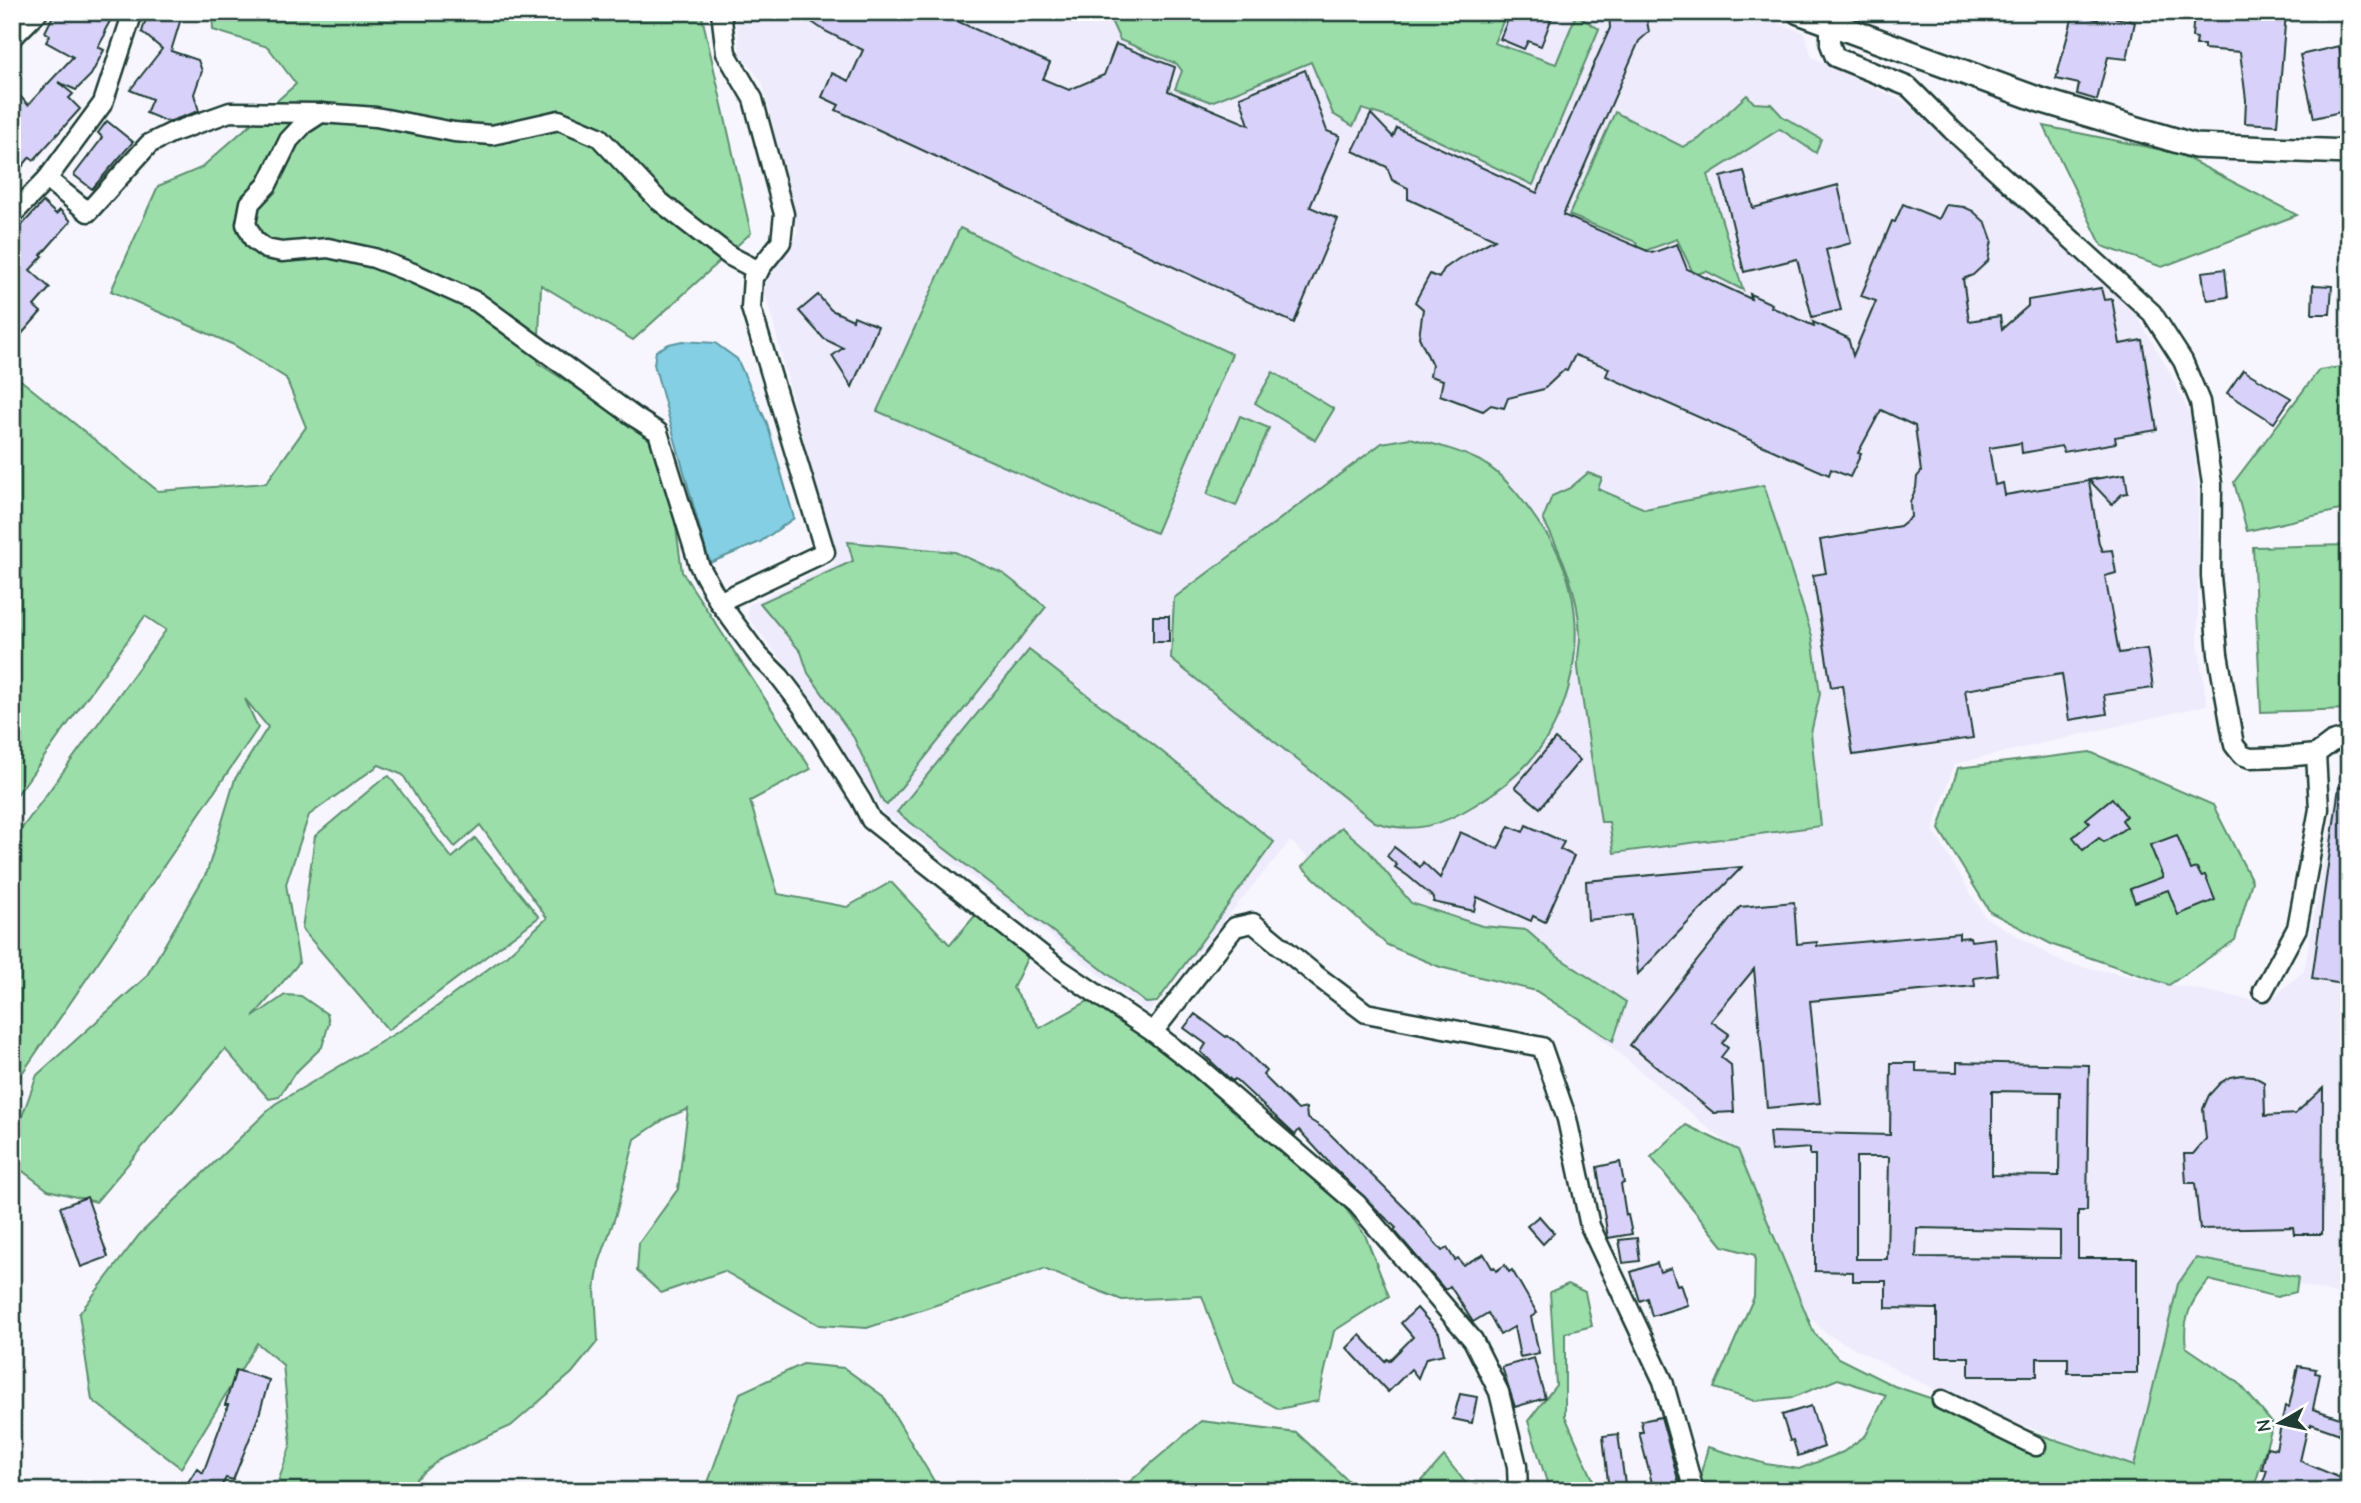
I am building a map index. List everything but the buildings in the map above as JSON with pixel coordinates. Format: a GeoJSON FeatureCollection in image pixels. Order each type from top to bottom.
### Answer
{"type":"FeatureCollection","features":[{"type":"Feature","properties":{"kind":"street"},"geometry":{"type":"LineString","coordinates":[[12,38],[38,12]]}},
{"type":"Feature","properties":{"kind":"street"},"geometry":{"type":"LineString","coordinates":[[12,215],[47,179],[103,103],[133,12]]}},
{"type":"Feature","properties":{"kind":"street"},"geometry":{"type":"LineString","coordinates":[[719,602],[825,552],[751,308],[753,277],[781,242],[784,214],[753,99],[726,53],[721,12]]}},
{"type":"Feature","properties":{"kind":"street"},"geometry":{"type":"LineString","coordinates":[[1799,12],[2040,100],[2195,146],[2349,152]]}},
{"type":"Feature","properties":{"kind":"street"},"geometry":{"type":"LineString","coordinates":[[1830,22],[1830,44],[1835,57],[1909,87],[1952,130],[2152,313],[2183,361],[2200,402],[2212,484],[2211,576],[2218,654],[2234,745],[2242,755],[2250,758],[2316,754],[2332,743],[2349,737]]}},
{"type":"Feature","properties":{"kind":"street"},"geometry":{"type":"LineString","coordinates":[[47,179],[88,212],[149,144],[171,133],[230,112],[376,117],[454,132],[492,135],[559,120],[599,137],[658,200],[730,256],[759,271]]}},
{"type":"Feature","properties":{"kind":"street"},"geometry":{"type":"LineString","coordinates":[[320,113],[304,124],[289,140],[267,185],[250,204],[246,225],[254,240],[266,248],[282,252],[328,248],[374,258],[477,302],[658,432],[699,565],[719,602],[758,655],[780,677],[802,706],[862,800],[871,820],[1061,970],[1153,1032],[1197,1066],[1357,1204],[1473,1340],[1499,1392],[1517,1466],[1518,1491]]}},
{"type":"Feature","properties":{"kind":"street"},"geometry":{"type":"LineString","coordinates":[[2263,991],[2297,928],[2319,809],[2316,754]]}},
{"type":"Feature","properties":{"kind":"street"},"geometry":{"type":"LineString","coordinates":[[1153,1032],[1235,926],[1253,923],[1366,1013],[1542,1047],[1567,1119],[1590,1226],[1663,1381],[1694,1491]]}},
{"type":"Feature","properties":{"kind":"street"},"geometry":{"type":"LineString","coordinates":[[1942,1400],[2036,1446]]}},
{"type":"Feature","properties":{"kind":"shaded area"},"geometry":{"type":"Polygon","coordinates":[[[735,12],[1743,12],[1804,32],[1812,57],[1906,103],[2112,288],[2136,314],[2172,376],[2191,417],[2198,486],[2198,643],[2207,705],[1954,764],[1933,830],[1985,917],[2064,963],[2267,1003],[2304,971],[2345,746],[2349,746],[2349,1297],[2201,1261],[2134,1466],[1955,1400],[1827,1334],[1786,1294],[1736,1151],[1534,982],[1384,926],[1290,841],[1148,1013],[1015,908],[884,813],[801,684],[748,618],[748,605],[835,564],[763,284],[798,232],[763,84],[740,52],[735,12]]]}},
{"type":"Feature","properties":{"kind":"green space"},"geometry":{"type":"Polygon","coordinates":[[[212,12],[701,12],[751,233],[633,340],[541,285],[538,363],[653,437],[672,498],[682,572],[811,769],[750,801],[778,894],[847,907],[891,882],[950,945],[979,911],[1030,952],[1013,988],[1040,1028],[1090,1000],[1189,1053],[1297,1142],[1365,1235],[1389,1296],[1334,1331],[1318,1401],[1279,1409],[1234,1384],[1202,1296],[1122,1300],[1044,1269],[867,1328],[819,1325],[724,1271],[661,1293],[637,1271],[639,1243],[678,1189],[688,1109],[666,1118],[635,1139],[616,1214],[599,1263],[595,1290],[598,1341],[572,1373],[511,1426],[442,1457],[402,1491],[275,1491],[291,1444],[283,1365],[257,1343],[181,1468],[92,1400],[79,1314],[139,1235],[275,1104],[420,1019],[507,955],[547,918],[480,825],[455,847],[420,803],[403,775],[379,765],[309,815],[286,884],[299,963],[253,1017],[285,995],[301,996],[327,1014],[329,1023],[322,1047],[294,1074],[279,1097],[269,1099],[225,1049],[96,1202],[48,1190],[12,1163],[12,1144],[37,1075],[146,977],[207,872],[235,779],[268,727],[245,699],[258,728],[12,1088],[12,842],[166,630],[145,616],[12,802],[12,373],[158,491],[266,483],[306,427],[286,378],[234,345],[111,291],[158,186],[201,168],[296,84],[268,47],[213,30],[212,12]]]}},
{"type":"Feature","properties":{"kind":"green space"},"geometry":{"type":"Polygon","coordinates":[[[1107,12],[1507,12],[1494,43],[1556,64],[1576,15],[1599,29],[1533,185],[1387,117],[1362,109],[1353,126],[1333,114],[1311,62],[1211,102],[1175,89],[1182,71],[1177,64],[1120,40],[1107,12]]]}},
{"type":"Feature","properties":{"kind":"green space"},"geometry":{"type":"Polygon","coordinates":[[[1747,95],[1754,103],[1771,104],[1782,116],[1821,139],[1816,153],[1780,129],[1708,175],[1743,290],[1706,271],[1694,275],[1677,239],[1639,253],[1636,242],[1569,215],[1615,112],[1683,147],[1699,139],[1747,95]]]}},
{"type":"Feature","properties":{"kind":"green space"},"geometry":{"type":"Polygon","coordinates":[[[2044,126],[2177,153],[2297,215],[2162,267],[2102,246],[2044,126]]]}},
{"type":"Feature","properties":{"kind":"green space"},"geometry":{"type":"Polygon","coordinates":[[[960,228],[1232,354],[1156,533],[877,411],[960,228]]]}},
{"type":"Feature","properties":{"kind":"green space"},"geometry":{"type":"Polygon","coordinates":[[[2349,366],[2349,508],[2247,531],[2234,482],[2319,370],[2349,366]]]}},
{"type":"Feature","properties":{"kind":"green space"},"geometry":{"type":"Polygon","coordinates":[[[1273,372],[1334,409],[1315,440],[1255,403],[1273,372]]]}},
{"type":"Feature","properties":{"kind":"green space"},"geometry":{"type":"Polygon","coordinates":[[[1240,416],[1269,428],[1236,506],[1207,494],[1240,416]]]}},
{"type":"Feature","properties":{"kind":"green space"},"geometry":{"type":"Polygon","coordinates":[[[1410,438],[1455,450],[1480,461],[1512,488],[1556,549],[1567,575],[1576,631],[1574,660],[1559,714],[1546,739],[1529,762],[1504,786],[1463,812],[1439,823],[1402,828],[1375,822],[1171,659],[1174,598],[1382,443],[1410,438]]]}},
{"type":"Feature","properties":{"kind":"green space"},"geometry":{"type":"Polygon","coordinates":[[[1588,473],[1602,478],[1598,489],[1645,509],[1764,485],[1812,636],[1820,694],[1811,733],[1821,826],[1614,853],[1609,822],[1601,822],[1578,668],[1580,636],[1577,605],[1563,561],[1543,519],[1552,496],[1570,488],[1588,473]]]}},
{"type":"Feature","properties":{"kind":"green space"},"geometry":{"type":"Polygon","coordinates":[[[848,542],[955,552],[1004,574],[1046,607],[887,805],[883,802],[854,738],[808,673],[801,652],[760,603],[853,561],[848,542]]]}},
{"type":"Feature","properties":{"kind":"green space"},"geometry":{"type":"Polygon","coordinates":[[[2349,545],[2349,709],[2261,712],[2253,547],[2349,545]]]}},
{"type":"Feature","properties":{"kind":"green space"},"geometry":{"type":"Polygon","coordinates":[[[1029,650],[1134,729],[1274,842],[1157,1002],[1146,1003],[897,812],[1029,650]]]}},
{"type":"Feature","properties":{"kind":"green space"},"geometry":{"type":"Polygon","coordinates":[[[2090,752],[2213,805],[2252,881],[2235,940],[2169,985],[2053,945],[1990,912],[1939,829],[1958,768],[2090,752]]]}},
{"type":"Feature","properties":{"kind":"green space"},"geometry":{"type":"Polygon","coordinates":[[[389,776],[452,858],[475,838],[539,917],[388,1030],[302,929],[315,836],[389,776]]]}},
{"type":"Feature","properties":{"kind":"green space"},"geometry":{"type":"Polygon","coordinates":[[[1341,827],[1368,850],[1411,903],[1482,926],[1526,930],[1555,955],[1626,1002],[1613,1041],[1536,991],[1440,967],[1387,945],[1302,867],[1341,827]]]}},
{"type":"Feature","properties":{"kind":"green space"},"geometry":{"type":"Polygon","coordinates":[[[1686,1125],[1738,1150],[1814,1333],[1838,1358],[1894,1386],[2134,1466],[2178,1284],[2196,1258],[2298,1277],[2296,1292],[2277,1297],[2209,1280],[2189,1310],[2185,1327],[2186,1347],[2239,1383],[2273,1424],[2253,1491],[1696,1491],[1708,1447],[1766,1464],[1799,1469],[1843,1452],[1866,1435],[1886,1395],[1838,1379],[1794,1397],[1755,1401],[1714,1388],[1754,1297],[1755,1255],[1723,1246],[1651,1157],[1686,1125]]]}},
{"type":"Feature","properties":{"kind":"green space"},"geometry":{"type":"Polygon","coordinates":[[[1568,1284],[1585,1292],[1592,1326],[1565,1333],[1565,1416],[1598,1491],[1549,1489],[1528,1421],[1556,1385],[1550,1292],[1568,1284]]]}},
{"type":"Feature","properties":{"kind":"green space"},"geometry":{"type":"Polygon","coordinates":[[[803,1364],[844,1368],[883,1396],[940,1491],[705,1491],[740,1393],[803,1364]]]}},
{"type":"Feature","properties":{"kind":"green space"},"geometry":{"type":"Polygon","coordinates":[[[1201,1421],[1297,1433],[1359,1491],[1127,1491],[1122,1488],[1201,1421]]]}},
{"type":"Feature","properties":{"kind":"green space"},"geometry":{"type":"Polygon","coordinates":[[[1444,1456],[1472,1491],[1413,1491],[1444,1456]]]}},
{"type":"Feature","properties":{"kind":"water"},"geometry":{"type":"Polygon","coordinates":[[[682,341],[715,343],[737,359],[767,423],[794,518],[760,542],[712,562],[708,558],[654,364],[656,351],[682,341]]]}}]}
